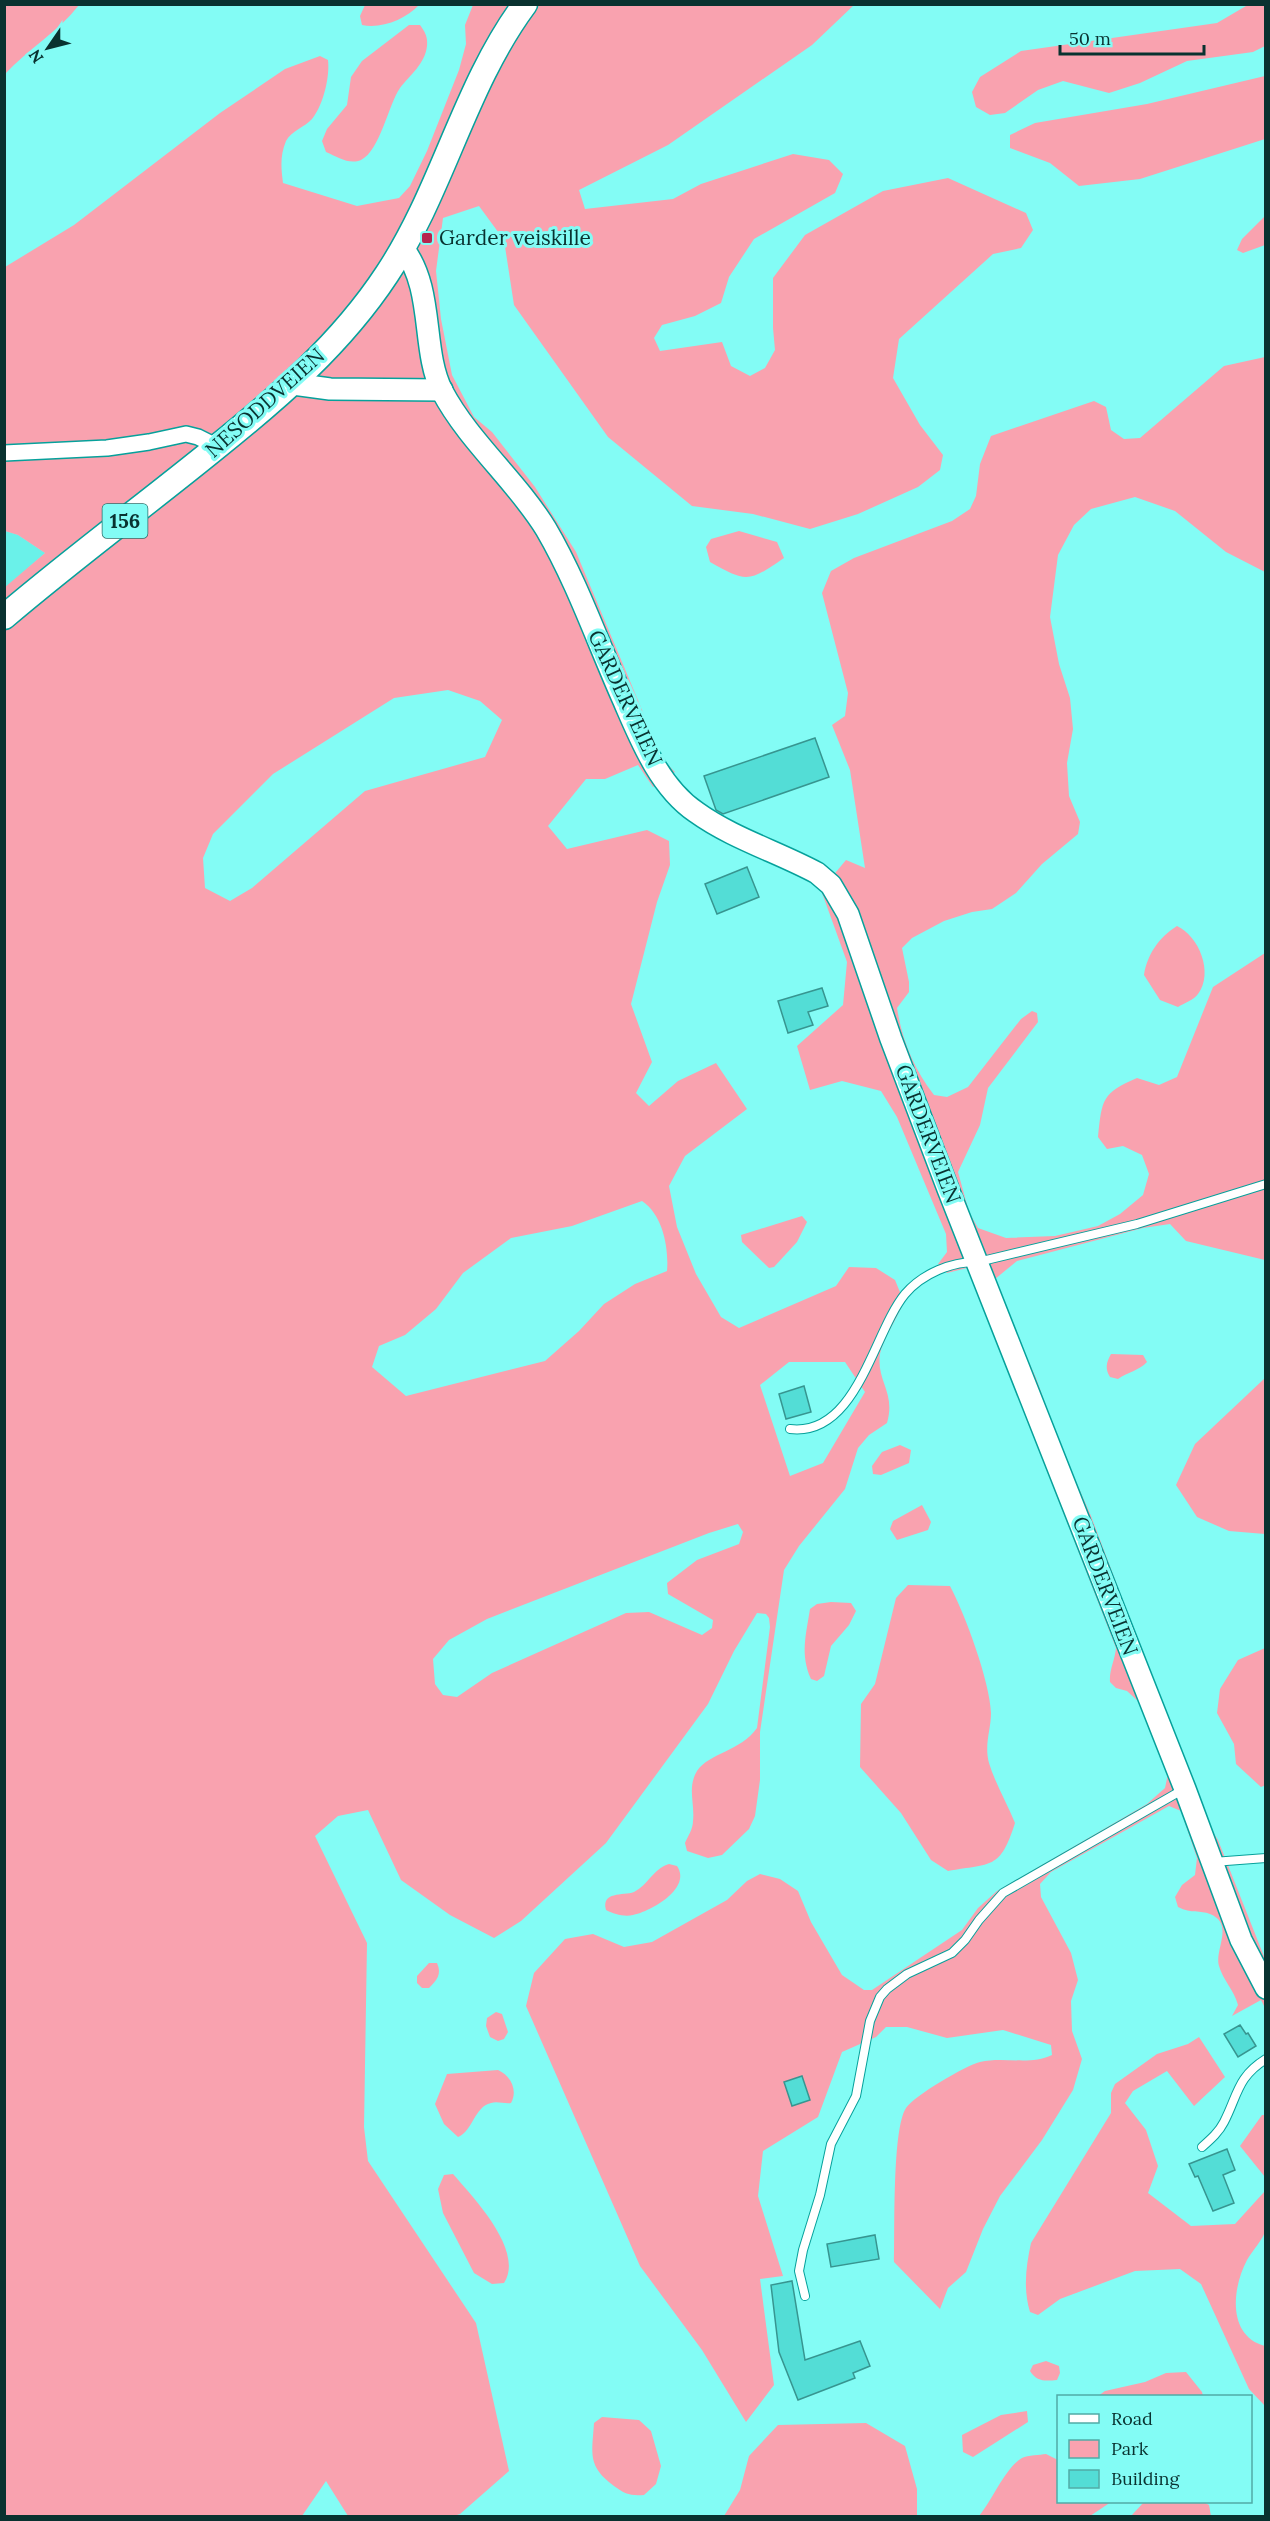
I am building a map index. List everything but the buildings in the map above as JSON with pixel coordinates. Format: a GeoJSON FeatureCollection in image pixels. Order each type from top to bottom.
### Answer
{"type":"FeatureCollection","features":[{"type":"Feature","properties":{"kind":"main road","name":"NESODDVEIEN"},"geometry":{"type":"LineString","coordinates":[[4,617],[218,447],[293,384],[357,314],[388,274],[403,248],[496,47],[525,4]]}},
{"type":"Feature","properties":{"kind":"street","name":"GARDERVEIEN"},"geometry":{"type":"LineString","coordinates":[[403,248],[411,259],[421,287],[433,357],[442,390],[463,422],[524,498],[546,530],[563,563],[639,736],[659,772],[677,796],[695,812],[817,873],[831,885],[848,914],[907,1082],[1185,1789],[1241,1940],[1266,1988]]}},
{"type":"Feature","properties":{"kind":"street"},"geometry":{"type":"LineString","coordinates":[[293,384],[330,389],[442,390]]}},
{"type":"Feature","properties":{"kind":"street"},"geometry":{"type":"LineString","coordinates":[[4,453],[107,448],[186,434],[198,436],[218,447]]}},
{"type":"Feature","properties":{"kind":"lane"},"geometry":{"type":"LineString","coordinates":[[790,1429],[801,1431],[818,1425],[850,1397],[868,1367],[892,1315],[905,1294],[921,1280],[954,1264],[978,1262],[1137,1224],[1266,1184]]}},
{"type":"Feature","properties":{"kind":"lane"},"geometry":{"type":"LineString","coordinates":[[806,2296],[799,2271],[803,2250],[820,2195],[831,2144],[856,2096],[870,2021],[880,1997],[898,1979],[952,1953],[1003,1893],[1185,1789]]}},
{"type":"Feature","properties":{"kind":"lane"},"geometry":{"type":"LineString","coordinates":[[1212,1862],[1266,1858]]}},
{"type":"Feature","properties":{"kind":"lane"},"geometry":{"type":"LineString","coordinates":[[1202,2147],[1214,2136],[1225,2120],[1243,2078],[1266,2060]]}},
{"type":"Feature","properties":{"kind":"shaded area"},"geometry":{"type":"Polygon","coordinates":[[[5,531],[18,535],[45,553],[5,588],[5,531]]]}},
{"type":"Feature","properties":{"kind":"green space"},"geometry":{"type":"Polygon","coordinates":[[[5,4],[79,5],[62,24],[5,74],[5,4]]]}},
{"type":"Feature","properties":{"kind":"green space"},"geometry":{"type":"Polygon","coordinates":[[[365,4],[419,5],[407,15],[393,22],[370,26],[362,25],[360,16],[365,4]]]}},
{"type":"Feature","properties":{"kind":"green space"},"geometry":{"type":"Polygon","coordinates":[[[473,5],[854,5],[812,45],[668,145],[579,190],[585,209],[673,199],[701,184],[793,154],[829,160],[843,174],[835,193],[754,239],[729,277],[721,303],[695,316],[662,325],[654,338],[660,351],[722,342],[731,366],[750,376],[765,368],[775,350],[773,278],[805,235],[883,191],[948,178],[1026,213],[1033,230],[1021,248],[993,254],[899,339],[893,378],[920,425],[943,455],[940,470],[918,487],[858,514],[810,529],[753,514],[692,506],[608,437],[514,305],[504,240],[479,206],[443,218],[436,271],[441,319],[452,375],[474,417],[492,432],[535,487],[576,552],[663,760],[675,772],[653,787],[638,765],[605,779],[586,779],[548,826],[567,849],[647,830],[669,841],[670,865],[657,902],[631,1004],[652,1062],[636,1093],[649,1106],[678,1081],[716,1063],[747,1109],[685,1156],[669,1186],[677,1227],[696,1274],[721,1317],[739,1328],[836,1286],[849,1267],[876,1268],[895,1280],[904,1302],[880,1354],[881,1372],[889,1403],[887,1423],[869,1435],[858,1448],[845,1489],[799,1546],[784,1570],[760,1732],[760,1780],[755,1816],[749,1829],[722,1855],[708,1858],[687,1851],[685,1843],[693,1824],[692,1783],[702,1765],[743,1742],[757,1728],[770,1627],[766,1614],[757,1613],[734,1651],[708,1704],[606,1843],[521,1921],[494,1938],[450,1915],[401,1880],[368,1810],[338,1816],[315,1836],[367,1943],[364,2127],[368,2161],[476,2323],[509,2471],[460,2514],[454,2516],[348,2516],[326,2481],[302,2516],[5,2516],[4,588],[45,553],[18,535],[5,531],[5,267],[74,225],[220,113],[285,69],[320,56],[328,60],[325,91],[312,119],[291,134],[286,141],[282,162],[283,183],[357,206],[399,198],[410,186],[427,151],[459,70],[466,44],[465,25],[473,5]],[[448,690],[394,698],[273,774],[213,834],[203,858],[205,888],[230,901],[252,888],[365,791],[485,757],[502,720],[480,701],[448,690]],[[642,1201],[572,1226],[511,1238],[463,1273],[436,1309],[405,1335],[379,1346],[372,1367],[406,1396],[545,1361],[579,1331],[604,1304],[635,1284],[667,1271],[666,1242],[660,1223],[642,1201]],[[789,1362],[760,1385],[790,1476],[823,1463],[865,1392],[845,1362],[789,1362]],[[738,1524],[709,1533],[487,1619],[449,1640],[433,1659],[435,1684],[443,1695],[457,1697],[492,1673],[626,1613],[649,1612],[702,1635],[712,1628],[713,1620],[668,1594],[667,1583],[697,1560],[739,1544],[743,1532],[738,1524]]]}},
{"type":"Feature","properties":{"kind":"green space"},"geometry":{"type":"Polygon","coordinates":[[[1266,5],[1265,46],[1253,52],[1187,61],[1140,83],[1109,93],[1063,81],[1038,90],[1005,113],[990,115],[976,107],[972,92],[980,77],[1021,51],[1217,23],[1246,6],[1266,5]]]}},
{"type":"Feature","properties":{"kind":"green space"},"geometry":{"type":"Polygon","coordinates":[[[409,25],[420,25],[426,35],[426,52],[420,64],[396,95],[374,147],[361,160],[352,162],[326,152],[322,141],[327,129],[347,105],[351,77],[362,61],[409,25]]]}},
{"type":"Feature","properties":{"kind":"green space"},"geometry":{"type":"Polygon","coordinates":[[[1265,76],[1265,139],[1140,179],[1079,186],[1050,163],[1010,148],[1010,135],[1035,123],[1147,104],[1265,76]]]}},
{"type":"Feature","properties":{"kind":"green space"},"geometry":{"type":"Polygon","coordinates":[[[1265,216],[1265,245],[1243,253],[1237,250],[1242,239],[1265,216]]]}},
{"type":"Feature","properties":{"kind":"green space"},"geometry":{"type":"Polygon","coordinates":[[[1265,357],[1265,572],[1226,552],[1175,511],[1135,497],[1091,509],[1074,525],[1058,555],[1050,617],[1059,664],[1070,698],[1073,729],[1067,763],[1069,796],[1080,822],[1078,834],[1042,864],[1016,893],[992,909],[972,912],[944,921],[912,938],[902,948],[909,992],[897,1008],[906,1043],[920,1075],[934,1095],[947,1097],[968,1087],[1021,1019],[1032,1011],[1037,1013],[1038,1022],[988,1088],[980,1125],[958,1172],[969,1212],[978,1228],[1006,1238],[1055,1236],[1098,1226],[1120,1214],[1143,1195],[1149,1174],[1142,1155],[1123,1146],[1107,1149],[1098,1137],[1101,1114],[1106,1099],[1117,1088],[1137,1078],[1159,1085],[1177,1077],[1213,987],[1265,953],[1265,1260],[1186,1241],[1170,1224],[1143,1228],[1017,1261],[995,1279],[1003,1305],[1036,1378],[1060,1445],[1091,1516],[1207,1823],[1218,1840],[1265,1959],[1265,2008],[1261,2000],[1232,2016],[1238,2005],[1219,1966],[1223,1931],[1221,1924],[1210,1914],[1178,1907],[1175,1897],[1182,1885],[1195,1875],[1197,1858],[1181,1811],[1169,1806],[1051,1872],[1040,1884],[1041,1897],[1071,1953],[1078,1980],[1071,2001],[1072,2031],[1082,2059],[1073,2090],[1042,2140],[1000,2196],[983,2229],[966,2272],[948,2288],[940,2309],[894,2262],[896,2158],[898,2137],[906,2108],[929,2089],[973,2065],[989,2060],[1043,2058],[1052,2055],[1051,2045],[1003,2030],[947,2038],[907,2027],[886,2027],[876,2037],[842,2052],[818,2117],[763,2151],[758,2196],[783,2276],[760,2279],[774,2385],[746,2422],[702,2350],[640,2266],[526,2006],[534,1973],[565,1939],[593,1934],[624,1947],[652,1942],[727,1900],[747,1881],[760,1874],[780,1879],[798,1891],[811,1922],[842,1975],[864,1990],[872,1990],[962,1930],[978,1908],[997,1891],[1147,1804],[1165,1788],[1168,1774],[1139,1702],[1127,1691],[1116,1688],[1110,1682],[1116,1648],[967,1268],[947,1273],[938,1264],[947,1252],[946,1234],[897,1117],[881,1091],[842,1081],[810,1090],[797,1046],[843,1005],[847,962],[821,890],[846,860],[865,868],[850,770],[832,725],[845,716],[848,693],[822,593],[831,571],[854,558],[952,521],[970,509],[976,496],[980,464],[991,436],[1094,401],[1106,407],[1111,430],[1124,439],[1140,438],[1224,366],[1265,357]]]}},
{"type":"Feature","properties":{"kind":"green space"},"geometry":{"type":"Polygon","coordinates":[[[739,531],[777,542],[784,558],[763,572],[748,577],[732,574],[710,562],[706,547],[711,539],[739,531]]]}},
{"type":"Feature","properties":{"kind":"green space"},"geometry":{"type":"Polygon","coordinates":[[[1177,926],[1185,931],[1198,946],[1205,976],[1203,985],[1196,996],[1178,1007],[1160,1000],[1144,975],[1155,947],[1177,926]]]}},
{"type":"Feature","properties":{"kind":"green space"},"geometry":{"type":"Polygon","coordinates":[[[802,1216],[807,1222],[797,1242],[774,1267],[769,1268],[742,1242],[741,1235],[802,1216]]]}},
{"type":"Feature","properties":{"kind":"green space"},"geometry":{"type":"Polygon","coordinates":[[[1111,1354],[1143,1355],[1147,1362],[1118,1379],[1110,1377],[1107,1371],[1107,1363],[1111,1354]]]}},
{"type":"Feature","properties":{"kind":"green space"},"geometry":{"type":"Polygon","coordinates":[[[1265,1378],[1265,1534],[1229,1531],[1197,1517],[1176,1485],[1195,1444],[1265,1378]]]}},
{"type":"Feature","properties":{"kind":"green space"},"geometry":{"type":"Polygon","coordinates":[[[900,1445],[911,1450],[909,1463],[881,1475],[873,1474],[872,1466],[882,1452],[900,1445]]]}},
{"type":"Feature","properties":{"kind":"green space"},"geometry":{"type":"Polygon","coordinates":[[[922,1505],[931,1522],[928,1530],[897,1540],[890,1529],[893,1521],[922,1505]]]}},
{"type":"Feature","properties":{"kind":"green space"},"geometry":{"type":"Polygon","coordinates":[[[908,1585],[950,1586],[963,1613],[982,1667],[991,1713],[987,1743],[989,1763],[1015,1823],[1010,1838],[999,1857],[985,1865],[948,1871],[931,1860],[901,1813],[860,1767],[861,1704],[875,1684],[896,1598],[908,1585]]]}},
{"type":"Feature","properties":{"kind":"green space"},"geometry":{"type":"Polygon","coordinates":[[[851,1603],[856,1611],[849,1625],[831,1646],[824,1676],[817,1681],[811,1679],[805,1653],[810,1609],[817,1604],[851,1603]]]}},
{"type":"Feature","properties":{"kind":"green space"},"geometry":{"type":"Polygon","coordinates":[[[1265,1648],[1266,1785],[1261,1787],[1236,1764],[1234,1744],[1217,1713],[1220,1689],[1238,1660],[1265,1648]]]}},
{"type":"Feature","properties":{"kind":"green space"},"geometry":{"type":"Polygon","coordinates":[[[669,1864],[677,1866],[680,1874],[679,1882],[675,1890],[659,1904],[630,1916],[606,1910],[605,1904],[610,1897],[634,1892],[663,1866],[669,1864]]]}},
{"type":"Feature","properties":{"kind":"green space"},"geometry":{"type":"Polygon","coordinates":[[[429,1963],[437,1963],[439,1974],[429,1988],[422,1988],[417,1983],[417,1976],[429,1963]]]}},
{"type":"Feature","properties":{"kind":"green space"},"geometry":{"type":"Polygon","coordinates":[[[496,2012],[502,2014],[508,2032],[504,2039],[498,2041],[490,2037],[486,2026],[487,2018],[496,2012]]]}},
{"type":"Feature","properties":{"kind":"green space"},"geometry":{"type":"Polygon","coordinates":[[[1199,2037],[1225,2077],[1194,2106],[1167,2071],[1133,2091],[1125,2103],[1146,2130],[1158,2166],[1148,2193],[1191,2226],[1235,2224],[1265,2191],[1266,2228],[1242,2271],[1236,2297],[1236,2310],[1244,2332],[1253,2341],[1265,2346],[1265,2406],[1249,2389],[1201,2284],[1180,2269],[1135,2271],[1060,2299],[1038,2315],[1030,2312],[1026,2295],[1031,2243],[1111,2113],[1111,2093],[1115,2084],[1157,2054],[1188,2044],[1199,2037]]]}},
{"type":"Feature","properties":{"kind":"green space"},"geometry":{"type":"Polygon","coordinates":[[[498,2070],[512,2084],[514,2093],[511,2103],[493,2102],[485,2105],[467,2130],[458,2137],[444,2124],[435,2104],[447,2074],[498,2070]]]}},
{"type":"Feature","properties":{"kind":"green space"},"geometry":{"type":"Polygon","coordinates":[[[1262,2115],[1265,2115],[1265,2177],[1240,2146],[1262,2115]]]}},
{"type":"Feature","properties":{"kind":"green space"},"geometry":{"type":"Polygon","coordinates":[[[453,2174],[494,2225],[502,2241],[508,2256],[509,2270],[504,2283],[492,2284],[474,2273],[443,2213],[438,2189],[444,2175],[453,2174]]]}},
{"type":"Feature","properties":{"kind":"green space"},"geometry":{"type":"Polygon","coordinates":[[[1046,2361],[1059,2366],[1060,2373],[1057,2380],[1038,2379],[1030,2371],[1033,2365],[1046,2361]]]}},
{"type":"Feature","properties":{"kind":"green space"},"geometry":{"type":"Polygon","coordinates":[[[1186,2372],[1203,2395],[1099,2395],[1105,2391],[1145,2382],[1166,2373],[1186,2372]]]}},
{"type":"Feature","properties":{"kind":"green space"},"geometry":{"type":"Polygon","coordinates":[[[1027,2411],[1028,2422],[973,2457],[963,2452],[962,2435],[1001,2415],[1027,2411]]]}},
{"type":"Feature","properties":{"kind":"green space"},"geometry":{"type":"Polygon","coordinates":[[[602,2417],[639,2420],[651,2431],[661,2466],[656,2484],[644,2495],[631,2495],[621,2491],[605,2479],[595,2465],[592,2451],[594,2423],[602,2417]]]}},
{"type":"Feature","properties":{"kind":"green space"},"geometry":{"type":"Polygon","coordinates":[[[866,2423],[905,2446],[917,2489],[917,2516],[724,2516],[740,2490],[749,2456],[778,2425],[866,2423]]]}},
{"type":"Feature","properties":{"kind":"green space"},"geometry":{"type":"Polygon","coordinates":[[[1046,2454],[1057,2460],[1057,2503],[1110,2503],[1090,2516],[979,2516],[1010,2469],[1022,2458],[1046,2454]]]}},
{"type":"Feature","properties":{"kind":"green space"},"geometry":{"type":"Polygon","coordinates":[[[1143,2503],[1205,2503],[1209,2505],[1211,2516],[1131,2516],[1143,2503]]]}},
{"type":"Feature","properties":{"kind":"place","name":"Garder veiskille"},"geometry":{"type":"Point","coordinates":[427,238]}}]}
